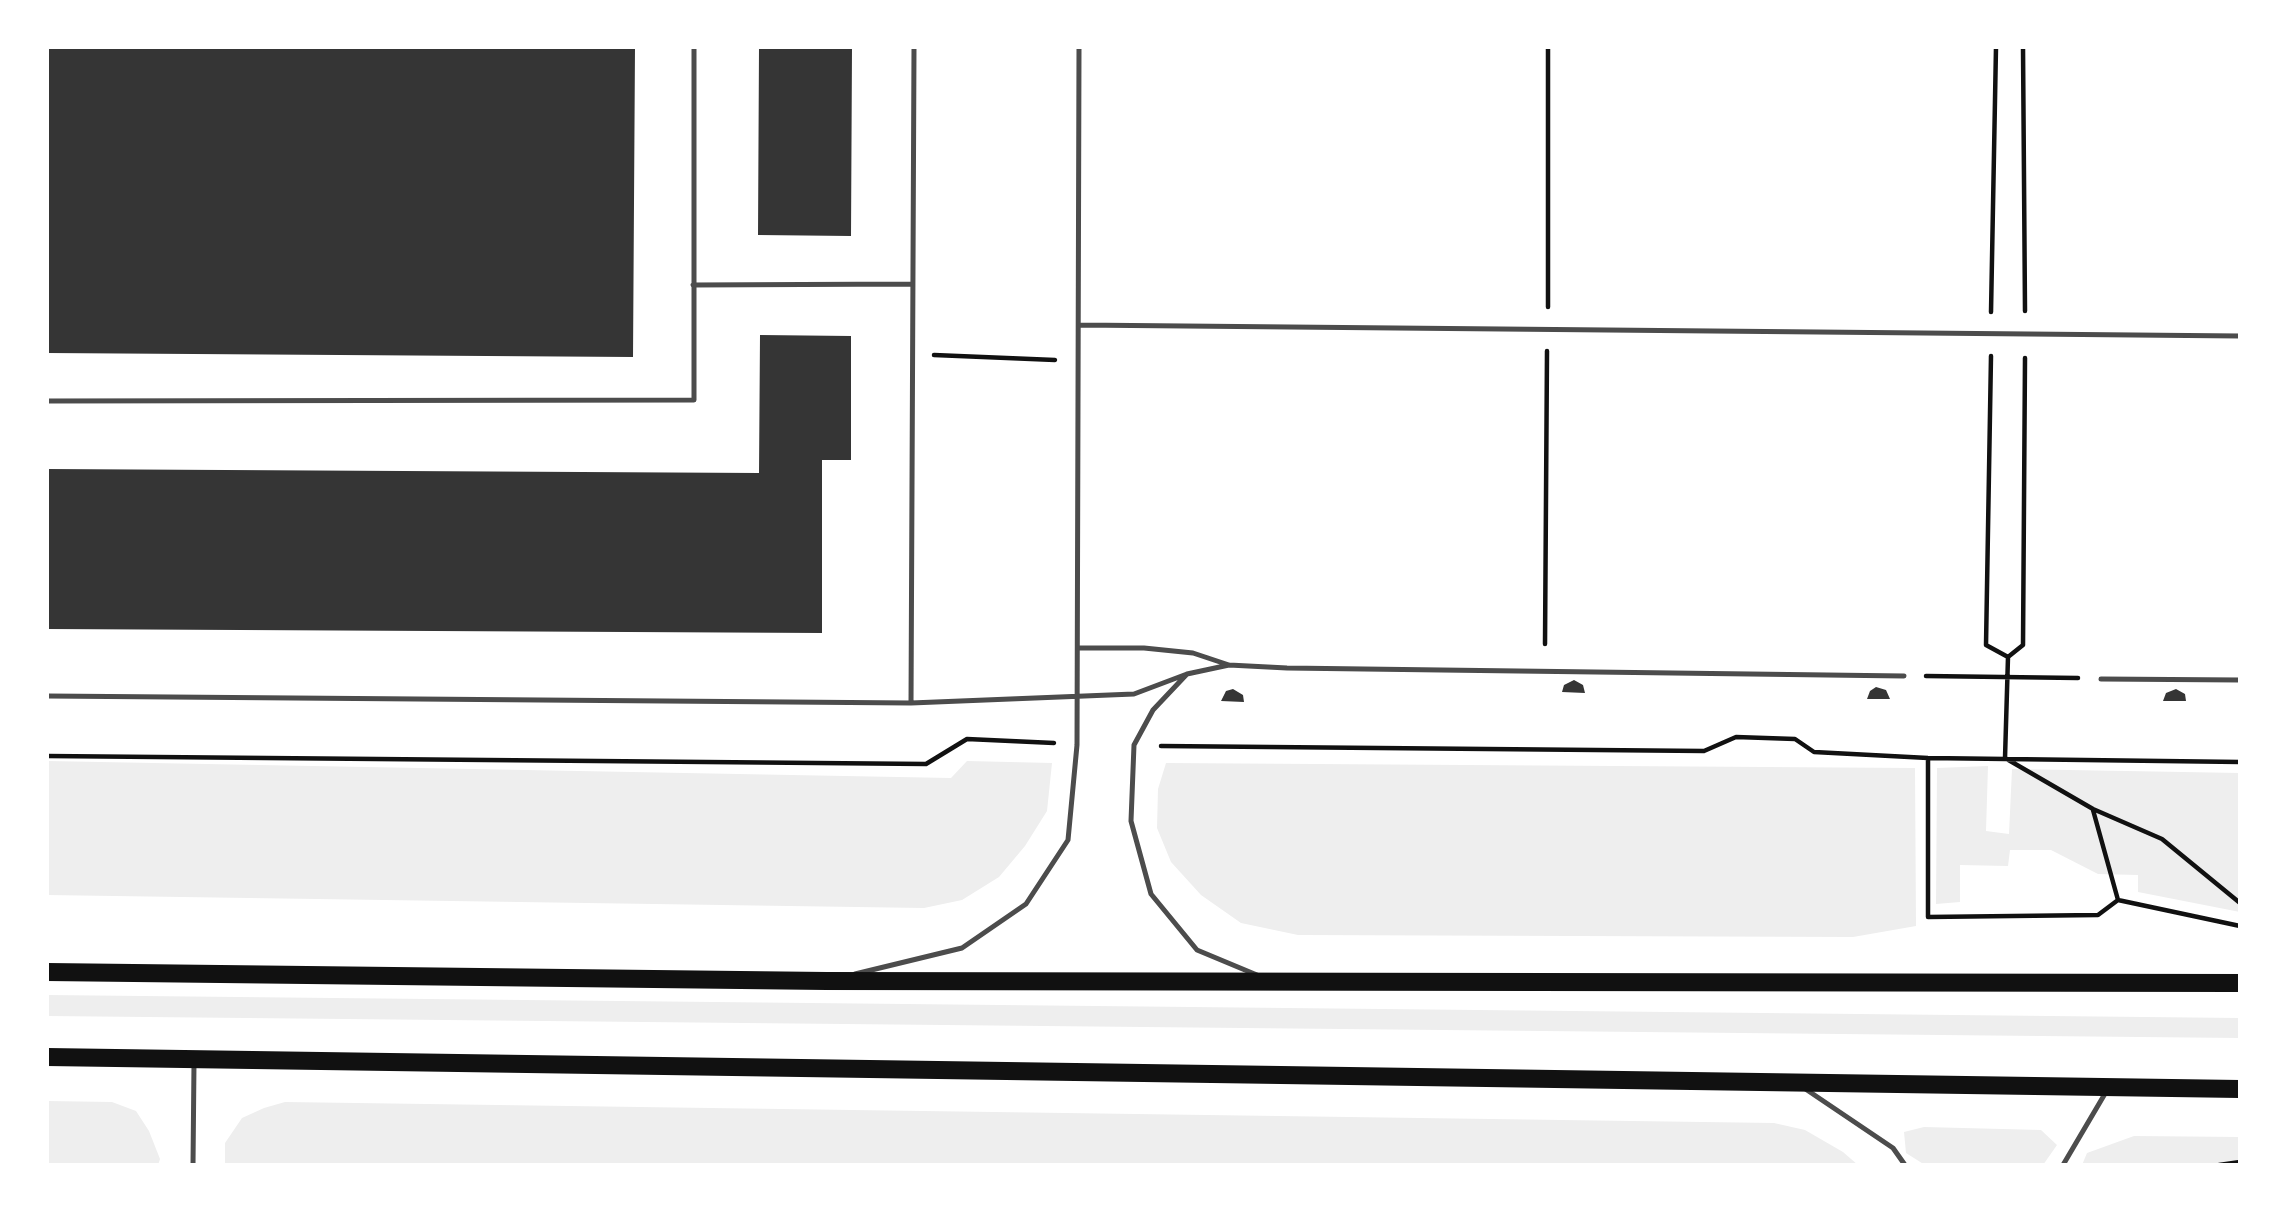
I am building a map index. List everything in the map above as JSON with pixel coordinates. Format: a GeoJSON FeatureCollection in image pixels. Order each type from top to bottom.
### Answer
{"type":"FeatureCollection","features":[{"type":"Feature","properties":{"kind":"main road"},"geometry":{"type":"LineString","coordinates":[[47,972],[827,981],[2240,983]]}},
{"type":"Feature","properties":{"kind":"main road"},"geometry":{"type":"LineString","coordinates":[[47,1057],[2240,1089]]}},
{"type":"Feature","properties":{"kind":"lane"},"geometry":{"type":"LineString","coordinates":[[47,401],[694,400],[694,47]]}},
{"type":"Feature","properties":{"kind":"lane"},"geometry":{"type":"LineString","coordinates":[[911,703],[914,47]]}},
{"type":"Feature","properties":{"kind":"lane"},"geometry":{"type":"LineString","coordinates":[[827,981],[962,948],[1026,904],[1068,840],[1077,745],[1078,697],[1079,47]]}},
{"type":"Feature","properties":{"kind":"lane"},"geometry":{"type":"LineString","coordinates":[[693,285],[912,284]]}},
{"type":"Feature","properties":{"kind":"lane"},"geometry":{"type":"LineString","coordinates":[[1079,325],[2240,336]]}},
{"type":"Feature","properties":{"kind":"lane"},"geometry":{"type":"LineString","coordinates":[[1078,648],[1144,648],[1193,653],[1229,665]]}},
{"type":"Feature","properties":{"kind":"lane"},"geometry":{"type":"LineString","coordinates":[[47,696],[911,703],[1134,694],[1187,674],[1229,665],[1904,676]]}},
{"type":"Feature","properties":{"kind":"lane"},"geometry":{"type":"LineString","coordinates":[[1187,674],[1153,710],[1133,745],[1131,821],[1151,894],[1197,950],[1269,980]]}},
{"type":"Feature","properties":{"kind":"lane"},"geometry":{"type":"LineString","coordinates":[[2101,678],[2240,680]]}},
{"type":"Feature","properties":{"kind":"lane"},"geometry":{"type":"LineString","coordinates":[[192,1165],[194,1059]]}},
{"type":"Feature","properties":{"kind":"lane"},"geometry":{"type":"LineString","coordinates":[[1799,1084],[1893,1148],[1905,1165]]}},
{"type":"Feature","properties":{"kind":"lane"},"geometry":{"type":"LineString","coordinates":[[2063,1165],[2109,1087]]}},
{"type":"Feature","properties":{"kind":"path"},"geometry":{"type":"LineString","coordinates":[[912,355],[1079,361]]}},
{"type":"Feature","properties":{"kind":"path"},"geometry":{"type":"LineString","coordinates":[[2008,657],[2005,758],[2093,809],[2162,839],[2240,903]]}},
{"type":"Feature","properties":{"kind":"path"},"geometry":{"type":"LineString","coordinates":[[1904,676],[2101,678]]}},
{"type":"Feature","properties":{"kind":"path"},"geometry":{"type":"LineString","coordinates":[[1928,758],[1928,917],[2098,915],[2118,900],[2240,926]]}},
{"type":"Feature","properties":{"kind":"path"},"geometry":{"type":"LineString","coordinates":[[2093,809],[2118,900]]}},
{"type":"Feature","properties":{"kind":"path"},"geometry":{"type":"LineString","coordinates":[[2219,1165],[2240,1162]]}},
{"type":"Feature","properties":{"kind":"shaded area"},"geometry":{"type":"Polygon","coordinates":[[[47,761],[951,778],[967,761],[1052,763],[1047,811],[1025,846],[999,877],[962,900],[924,908],[47,895],[47,761]]]}},
{"type":"Feature","properties":{"kind":"shaded area"},"geometry":{"type":"Polygon","coordinates":[[[1166,763],[1915,768],[1916,926],[1853,937],[1298,935],[1241,923],[1201,895],[1171,862],[1157,828],[1158,789],[1166,763]]]}},
{"type":"Feature","properties":{"kind":"shaded area"},"geometry":{"type":"Polygon","coordinates":[[[1988,766],[1986,831],[2009,834],[2012,769],[2240,773],[2240,912],[2138,892],[2138,875],[2098,874],[2051,850],[2010,850],[2008,866],[1960,865],[1960,902],[1936,904],[1937,768],[1988,766]]]}},
{"type":"Feature","properties":{"kind":"shaded area"},"geometry":{"type":"Polygon","coordinates":[[[47,995],[2240,1018],[2240,1038],[47,1016],[47,995]]]}},
{"type":"Feature","properties":{"kind":"shaded area"},"geometry":{"type":"Polygon","coordinates":[[[47,1101],[112,1102],[136,1111],[149,1131],[160,1159],[158,1165],[47,1165],[47,1101]]]}},
{"type":"Feature","properties":{"kind":"shaded area"},"geometry":{"type":"Polygon","coordinates":[[[285,1102],[1774,1123],[1805,1130],[1843,1152],[1858,1165],[225,1165],[225,1143],[242,1118],[285,1102]]]}},
{"type":"Feature","properties":{"kind":"shaded area"},"geometry":{"type":"Polygon","coordinates":[[[1924,1127],[2041,1130],[2057,1145],[2043,1165],[1925,1165],[1906,1153],[1904,1132],[1924,1127]]]}},
{"type":"Feature","properties":{"kind":"shaded area"},"geometry":{"type":"Polygon","coordinates":[[[2134,1136],[2240,1137],[2240,1165],[2082,1165],[2087,1153],[2134,1136]]]}},
{"type":"Feature","properties":{"kind":"building"},"geometry":{"type":"Polygon","coordinates":[[[47,47],[635,47],[633,357],[47,353],[47,47]]]}},
{"type":"Feature","properties":{"kind":"building"},"geometry":{"type":"Polygon","coordinates":[[[759,47],[852,47],[851,236],[758,235],[759,47]]]}},
{"type":"Feature","properties":{"kind":"building"},"geometry":{"type":"Polygon","coordinates":[[[760,335],[851,336],[851,460],[822,460],[822,633],[47,629],[47,469],[759,473],[760,335]]]}},
{"type":"Feature","properties":{"kind":"building"},"geometry":{"type":"Polygon","coordinates":[[[1574,680],[1583,685],[1585,693],[1562,692],[1564,685],[1574,680]]]}},
{"type":"Feature","properties":{"kind":"building"},"geometry":{"type":"Polygon","coordinates":[[[1876,687],[1886,690],[1890,699],[1867,699],[1870,691],[1876,687]]]}},
{"type":"Feature","properties":{"kind":"building"},"geometry":{"type":"Polygon","coordinates":[[[1233,689],[1243,695],[1244,702],[1221,701],[1226,691],[1233,689]]]}},
{"type":"Feature","properties":{"kind":"building"},"geometry":{"type":"Polygon","coordinates":[[[2176,689],[2185,694],[2186,701],[2163,701],[2166,693],[2176,689]]]}}]}
